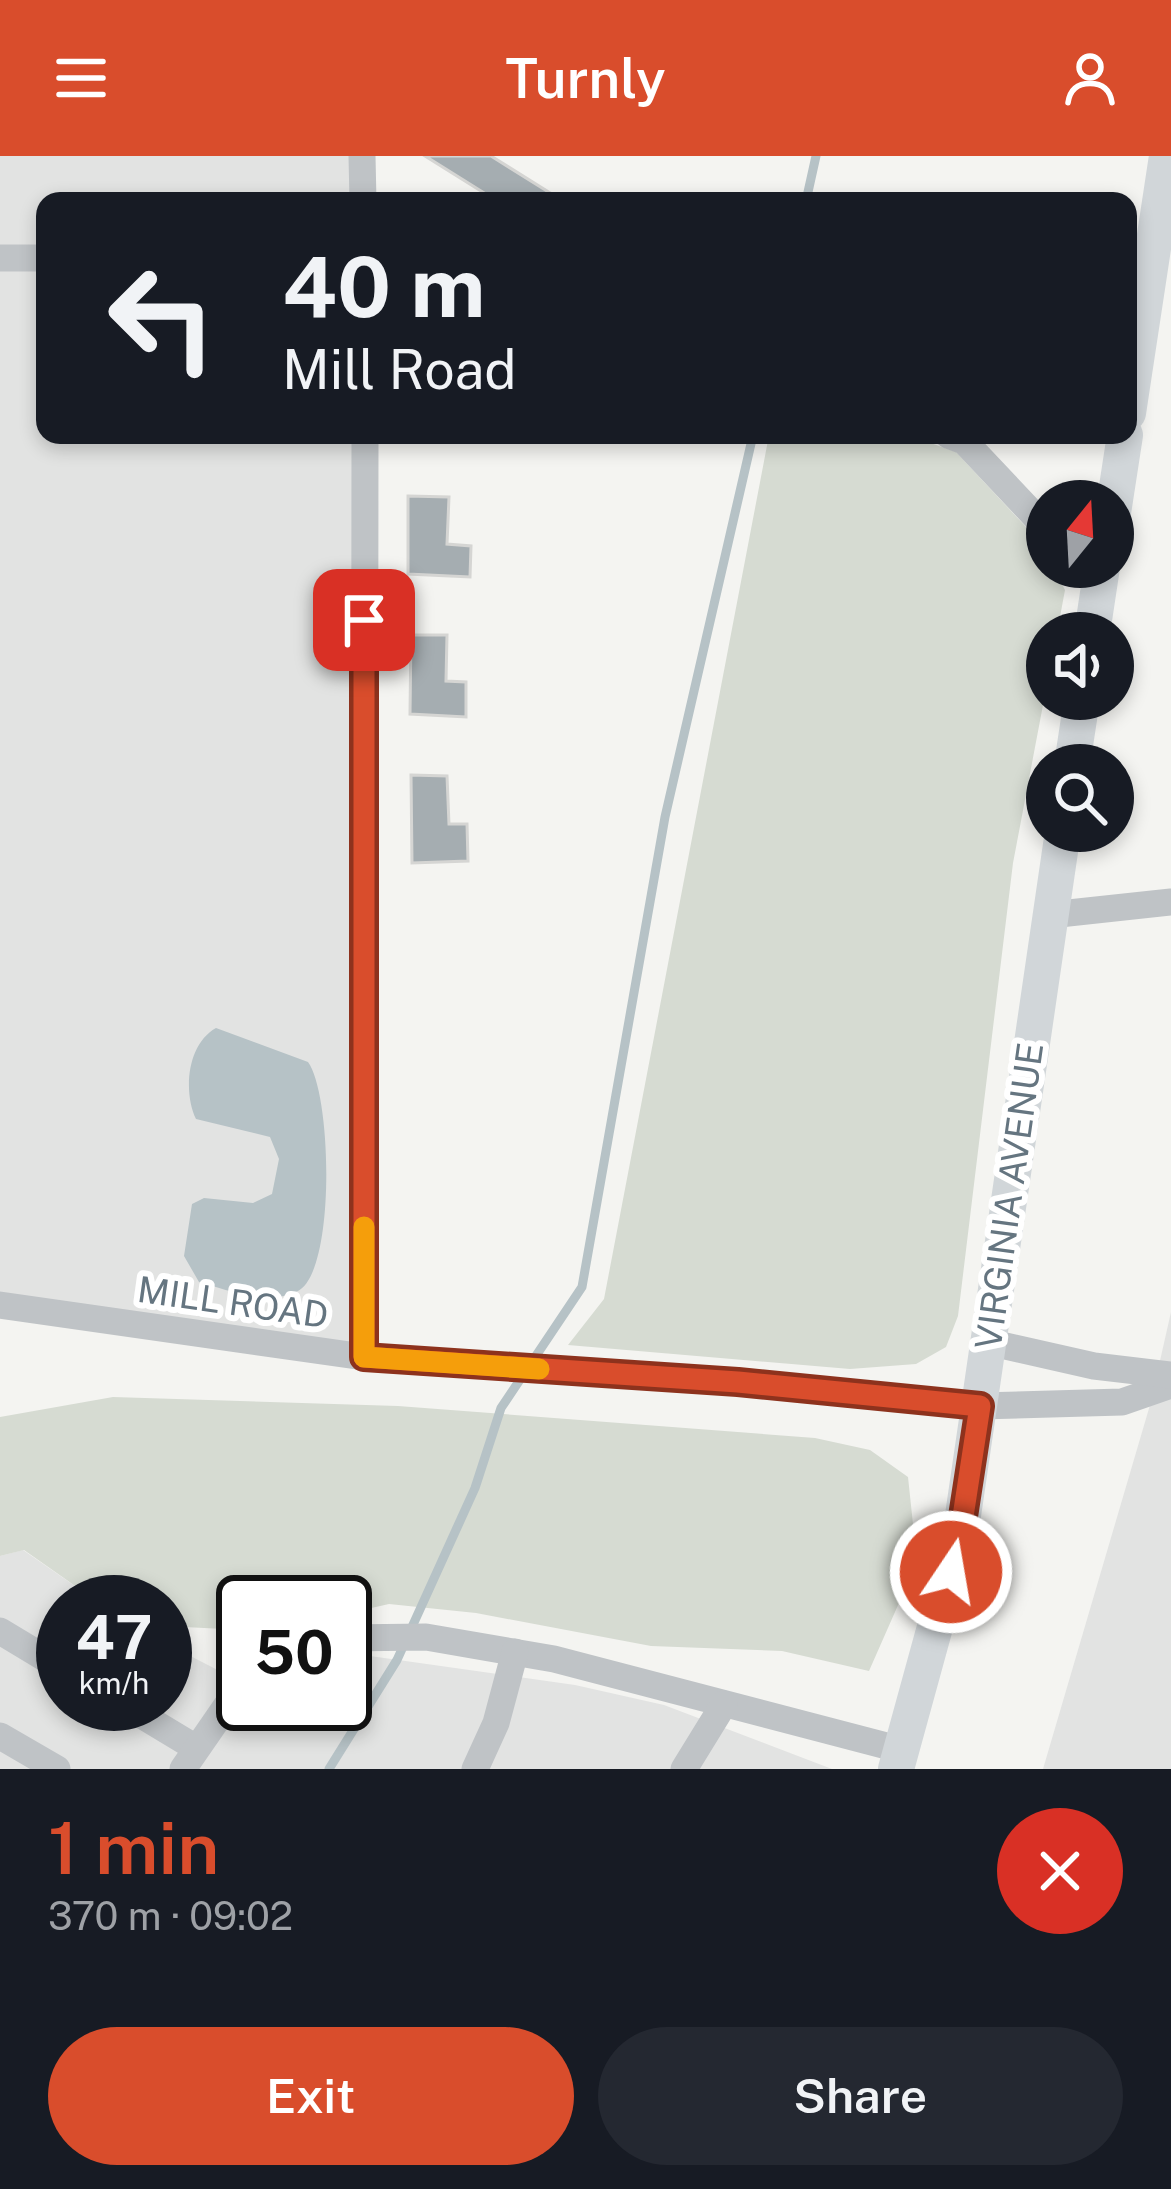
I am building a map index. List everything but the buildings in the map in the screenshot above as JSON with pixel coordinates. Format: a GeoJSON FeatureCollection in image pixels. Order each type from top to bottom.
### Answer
{"type":"FeatureCollection","features":[{"type":"Feature","properties":{"kind":"main road"},"geometry":{"type":"LineString","coordinates":[[1137,345],[1167,156]]}},
{"type":"Feature","properties":{"kind":"main road"},"geometry":{"type":"LineString","coordinates":[[1118,480],[1124,444]]}},
{"type":"Feature","properties":{"kind":"main road","name":"VIRGINIA AVENUE"},"geometry":{"type":"LineString","coordinates":[[899,1759],[960,1536],[1060,852]]}},
{"type":"Feature","properties":{"kind":"street"},"geometry":{"type":"LineString","coordinates":[[362,156],[363,192]]}},
{"type":"Feature","properties":{"kind":"street"},"geometry":{"type":"LineString","coordinates":[[0,258],[36,258]]}},
{"type":"Feature","properties":{"kind":"street"},"geometry":{"type":"LineString","coordinates":[[364,444],[364,1357]]}},
{"type":"Feature","properties":{"kind":"street"},"geometry":{"type":"LineString","coordinates":[[970,444],[1026,506]]}},
{"type":"Feature","properties":{"kind":"street"},"geometry":{"type":"LineString","coordinates":[[1050,915],[1171,902]]}},
{"type":"Feature","properties":{"kind":"street","name":"MILL ROAD"},"geometry":{"type":"LineString","coordinates":[[0,1305],[364,1357],[738,1382],[980,1406],[1122,1402],[1171,1385]]}},
{"type":"Feature","properties":{"kind":"street"},"geometry":{"type":"LineString","coordinates":[[988,1342],[1094,1366],[1171,1375]]}},
{"type":"Feature","properties":{"kind":"street"},"geometry":{"type":"LineString","coordinates":[[0,1631],[36,1653]]}},
{"type":"Feature","properties":{"kind":"street"},"geometry":{"type":"LineString","coordinates":[[372,1637],[426,1636],[515,1652],[724,1704],[899,1759]]}},
{"type":"Feature","properties":{"kind":"street"},"geometry":{"type":"LineString","coordinates":[[475,1769],[496,1723],[515,1652]]}},
{"type":"Feature","properties":{"kind":"street"},"geometry":{"type":"LineString","coordinates":[[684,1769],[724,1704]]}},
{"type":"Feature","properties":{"kind":"street"},"geometry":{"type":"LineString","coordinates":[[156,1731],[190,1758],[216,1721]]}},
{"type":"Feature","properties":{"kind":"street"},"geometry":{"type":"LineString","coordinates":[[0,1736],[57,1769]]}},
{"type":"Feature","properties":{"kind":"shaded area"},"geometry":{"type":"Polygon","coordinates":[[[0,156],[362,156],[363,192],[36,192],[36,444],[365,444],[364,1357],[0,1305],[0,156]]]}},
{"type":"Feature","properties":{"kind":"shaded area"},"geometry":{"type":"Polygon","coordinates":[[[767,444],[933,444],[956,452],[1026,527],[1026,588],[1065,590],[1061,612],[1026,612],[1026,720],[1040,720],[1036,744],[1026,744],[1026,795],[1013,863],[958,1316],[946,1347],[916,1364],[850,1369],[568,1345],[604,1299],[767,444]]]}},
{"type":"Feature","properties":{"kind":"shaded area"},"geometry":{"type":"Polygon","coordinates":[[[216,1028],[308,1062],[316,1080],[325,1144],[324,1218],[310,1277],[298,1291],[287,1295],[248,1295],[199,1282],[184,1256],[192,1204],[204,1198],[253,1203],[272,1194],[279,1159],[270,1137],[196,1119],[190,1069],[199,1045],[216,1028]]]}},
{"type":"Feature","properties":{"kind":"shaded area"},"geometry":{"type":"Polygon","coordinates":[[[1171,1312],[1171,1769],[1043,1769],[1150,1405],[1171,1312]]]}},
{"type":"Feature","properties":{"kind":"shaded area"},"geometry":{"type":"Polygon","coordinates":[[[113,1397],[398,1406],[815,1438],[870,1450],[908,1477],[917,1562],[869,1671],[782,1651],[651,1646],[476,1613],[389,1604],[372,1608],[372,1575],[216,1575],[216,1629],[192,1627],[192,1575],[60,1575],[24,1550],[0,1556],[0,1417],[113,1397]]]}},
{"type":"Feature","properties":{"kind":"shaded area"},"geometry":{"type":"Polygon","coordinates":[[[23,1550],[59,1575],[36,1575],[36,1731],[192,1731],[192,1657],[216,1669],[216,1731],[372,1731],[372,1656],[575,1685],[664,1705],[832,1769],[0,1769],[0,1556],[23,1550]]]}},
{"type":"Feature","properties":{"kind":"waterway"},"geometry":{"type":"LineString","coordinates":[[808,192],[816,156]]}},
{"type":"Feature","properties":{"kind":"waterway"},"geometry":{"type":"LineString","coordinates":[[329,1769],[397,1660],[475,1488],[501,1408],[582,1287],[665,817],[751,444]]}},
{"type":"Feature","properties":{"kind":"slow traffic"},"geometry":{"type":"LineString","coordinates":[[364,1227],[364,1357],[539,1369]]}},
{"type":"Feature","properties":{"kind":"route"},"geometry":{"type":"LineString","coordinates":[[364,620],[364,1357],[738,1382],[980,1406],[951,1572]]}}]}
